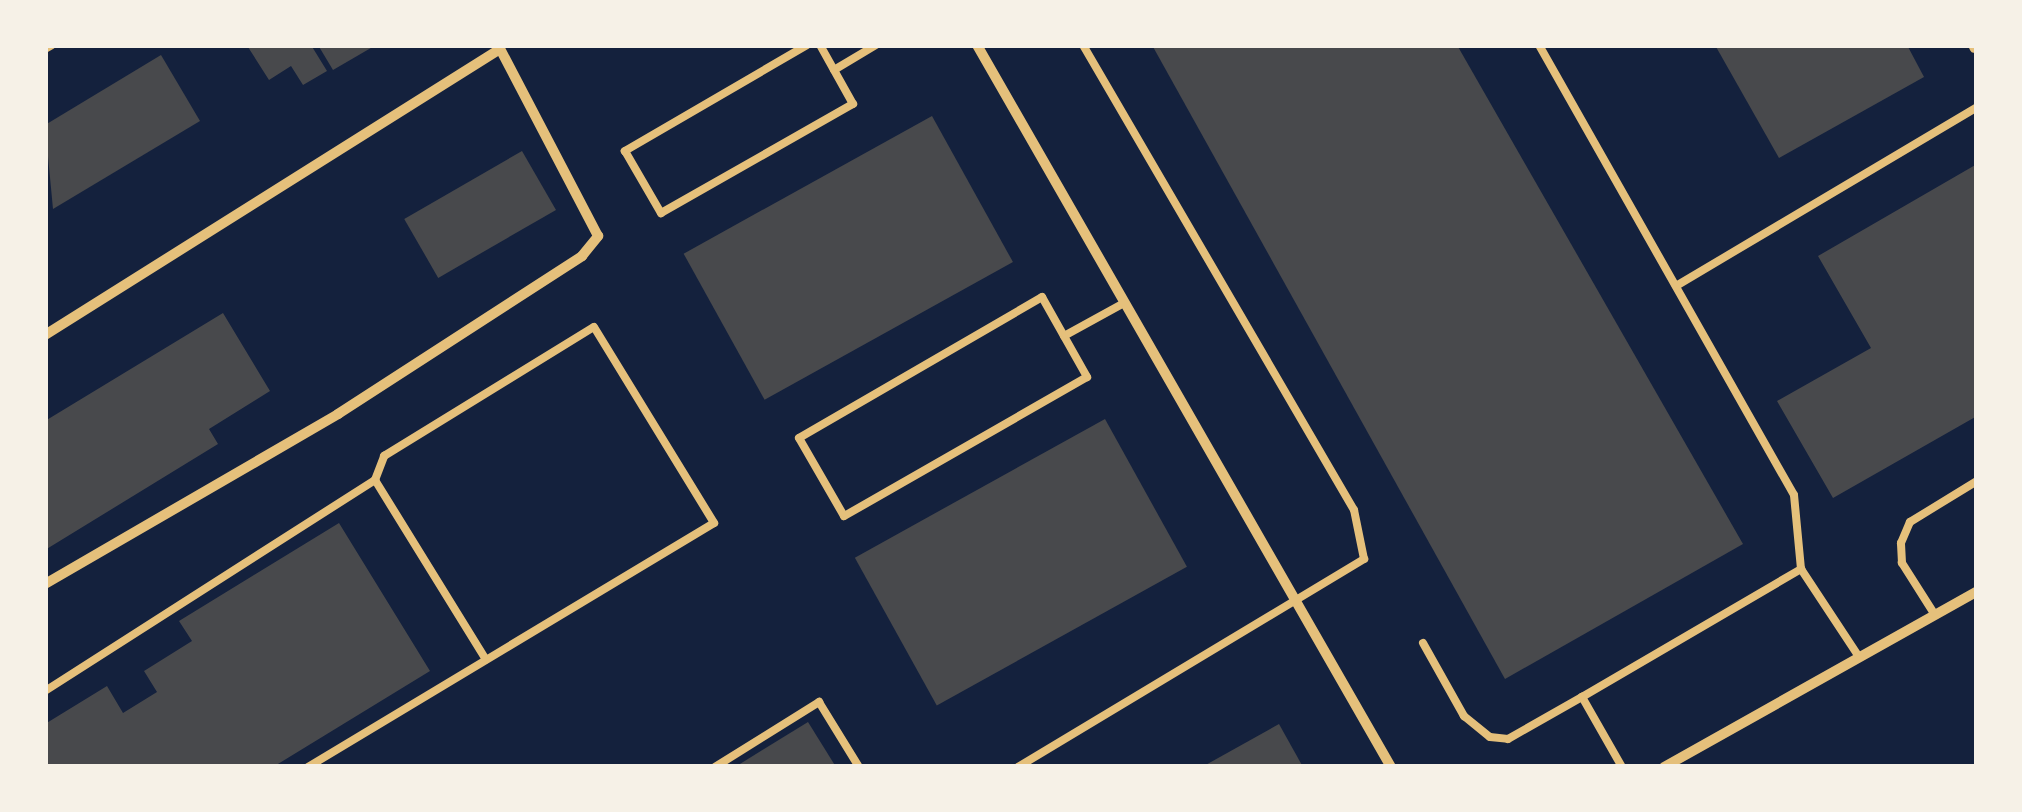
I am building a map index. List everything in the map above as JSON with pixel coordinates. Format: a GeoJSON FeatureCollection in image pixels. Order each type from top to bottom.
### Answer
{"type":"FeatureCollection","features":[{"type":"Feature","properties":{"kind":"street"},"geometry":{"type":"LineString","coordinates":[[978,45],[1391,767]]}},
{"type":"Feature","properties":{"kind":"street"},"geometry":{"type":"LineString","coordinates":[[45,334],[499,47],[598,236],[582,256],[338,414],[45,584]]}},
{"type":"Feature","properties":{"kind":"street"},"geometry":{"type":"LineString","coordinates":[[1664,767],[1977,591]]}},
{"type":"Feature","properties":{"kind":"lane"},"geometry":{"type":"LineString","coordinates":[[45,49],[52,45]]}},
{"type":"Feature","properties":{"kind":"lane"},"geometry":{"type":"LineString","coordinates":[[807,45],[625,151],[661,213],[854,104],[820,45]]}},
{"type":"Feature","properties":{"kind":"lane"},"geometry":{"type":"LineString","coordinates":[[834,70],[876,45]]}},
{"type":"Feature","properties":{"kind":"lane"},"geometry":{"type":"LineString","coordinates":[[1018,767],[1364,559],[1354,510],[1083,45]]}},
{"type":"Feature","properties":{"kind":"lane"},"geometry":{"type":"LineString","coordinates":[[1539,45],[1794,494],[1801,568],[1859,658]]}},
{"type":"Feature","properties":{"kind":"lane"},"geometry":{"type":"LineString","coordinates":[[1676,286],[1977,107]]}},
{"type":"Feature","properties":{"kind":"lane"},"geometry":{"type":"LineString","coordinates":[[1042,298],[1064,336],[1087,377],[844,516],[799,438],[1042,298]]}},
{"type":"Feature","properties":{"kind":"lane"},"geometry":{"type":"LineString","coordinates":[[1064,336],[1124,303]]}},
{"type":"Feature","properties":{"kind":"lane"},"geometry":{"type":"LineString","coordinates":[[45,692],[376,480],[384,456],[594,327],[714,524],[308,767]]}},
{"type":"Feature","properties":{"kind":"lane"},"geometry":{"type":"LineString","coordinates":[[376,480],[486,660]]}},
{"type":"Feature","properties":{"kind":"lane"},"geometry":{"type":"LineString","coordinates":[[1935,615],[1902,563],[1901,543],[1910,522],[1977,481]]}},
{"type":"Feature","properties":{"kind":"lane"},"geometry":{"type":"LineString","coordinates":[[1423,643],[1464,716],[1490,737],[1508,740],[1801,568]]}},
{"type":"Feature","properties":{"kind":"lane"},"geometry":{"type":"LineString","coordinates":[[1582,697],[1622,767]]}},
{"type":"Feature","properties":{"kind":"lane"},"geometry":{"type":"LineString","coordinates":[[715,767],[818,702],[859,767]]}},
{"type":"Feature","properties":{"kind":"building"},"geometry":{"type":"Polygon","coordinates":[[[311,45],[327,71],[303,85],[291,66],[269,80],[248,47],[311,45]]]}},
{"type":"Feature","properties":{"kind":"building"},"geometry":{"type":"Polygon","coordinates":[[[318,45],[376,45],[333,70],[318,45]]]}},
{"type":"Feature","properties":{"kind":"building"},"geometry":{"type":"Polygon","coordinates":[[[1152,45],[1457,45],[1743,544],[1505,679],[1152,45]]]}},
{"type":"Feature","properties":{"kind":"building"},"geometry":{"type":"Polygon","coordinates":[[[1715,45],[1907,45],[1924,77],[1779,158],[1715,45]]]}},
{"type":"Feature","properties":{"kind":"building"},"geometry":{"type":"Polygon","coordinates":[[[161,55],[200,121],[53,209],[45,125],[161,55]]]}},
{"type":"Feature","properties":{"kind":"building"},"geometry":{"type":"Polygon","coordinates":[[[932,116],[1013,262],[765,400],[684,254],[932,116]]]}},
{"type":"Feature","properties":{"kind":"building"},"geometry":{"type":"Polygon","coordinates":[[[522,151],[556,210],[438,278],[404,219],[522,151]]]}},
{"type":"Feature","properties":{"kind":"building"},"geometry":{"type":"Polygon","coordinates":[[[1977,164],[1977,416],[1833,498],[1777,401],[1871,348],[1818,256],[1977,164]]]}},
{"type":"Feature","properties":{"kind":"building"},"geometry":{"type":"Polygon","coordinates":[[[223,313],[270,391],[209,429],[218,444],[45,550],[45,421],[223,313]]]}},
{"type":"Feature","properties":{"kind":"building"},"geometry":{"type":"Polygon","coordinates":[[[1105,419],[1187,567],[937,705],[855,558],[1105,419]]]}},
{"type":"Feature","properties":{"kind":"building"},"geometry":{"type":"Polygon","coordinates":[[[339,523],[430,671],[273,767],[45,767],[45,724],[107,686],[123,713],[157,692],[144,671],[192,641],[179,621],[339,523]]]}},
{"type":"Feature","properties":{"kind":"building"},"geometry":{"type":"Polygon","coordinates":[[[808,722],[836,767],[735,767],[808,722]]]}},
{"type":"Feature","properties":{"kind":"building"},"geometry":{"type":"Polygon","coordinates":[[[1279,724],[1303,767],[1202,767],[1279,724]]]}}]}
